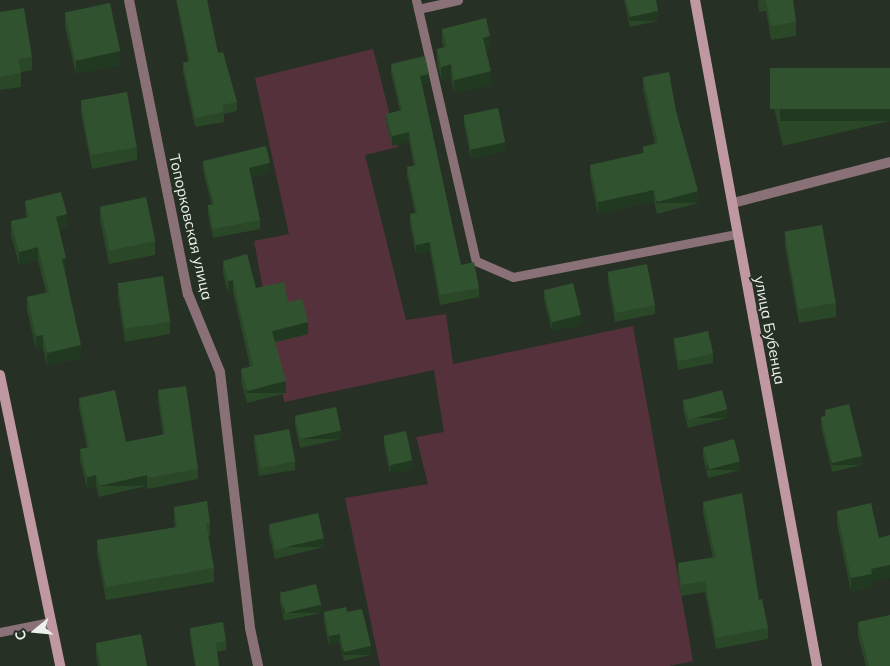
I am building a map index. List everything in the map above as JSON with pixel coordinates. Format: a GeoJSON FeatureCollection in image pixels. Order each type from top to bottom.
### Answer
{"type":"FeatureCollection","features":[{"type":"Feature","properties":{"kind":"street","name":"Топорковская улица"},"geometry":{"type":"LineString","coordinates":[[128,0],[188,294],[220,372],[250,628],[258,666]]}},
{"type":"Feature","properties":{"kind":"street","name":"улица Бубенца"},"geometry":{"type":"LineString","coordinates":[[695,0],[817,666]]}},
{"type":"Feature","properties":{"kind":"street"},"geometry":{"type":"LineString","coordinates":[[733,203],[890,162]]}},
{"type":"Feature","properties":{"kind":"street"},"geometry":{"type":"LineString","coordinates":[[0,375],[60,666]]}},
{"type":"Feature","properties":{"kind":"lane"},"geometry":{"type":"LineString","coordinates":[[458,0],[417,5],[476,261],[513,277],[737,234]]}},
{"type":"Feature","properties":{"kind":"lane"},"geometry":{"type":"LineString","coordinates":[[0,632],[50,622]]}},
{"type":"Feature","properties":{"kind":"shaded area"},"geometry":{"type":"Polygon","coordinates":[[[373,49],[398,147],[365,155],[406,320],[446,314],[453,364],[633,326],[693,661],[669,666],[380,666],[345,498],[428,484],[416,437],[444,432],[434,370],[284,402],[254,241],[289,234],[255,78],[373,49]]]}},
{"type":"Feature","properties":{"kind":"building"},"geometry":{"type":"Polygon","coordinates":[[[177,0],[207,0],[218,53],[223,52],[237,102],[222,105],[224,112],[195,118],[183,63],[190,61],[177,0]]]}},
{"type":"Feature","properties":{"kind":"building"},"geometry":{"type":"Polygon","coordinates":[[[626,0],[656,0],[658,11],[630,17],[626,0]]]}},
{"type":"Feature","properties":{"kind":"building"},"geometry":{"type":"Polygon","coordinates":[[[766,0],[793,0],[796,22],[771,26],[766,0]]]}},
{"type":"Feature","properties":{"kind":"building"},"geometry":{"type":"Polygon","coordinates":[[[110,3],[120,51],[75,60],[65,13],[110,3]]]}},
{"type":"Feature","properties":{"kind":"building"},"geometry":{"type":"Polygon","coordinates":[[[24,8],[32,57],[18,59],[21,73],[0,77],[0,12],[24,8]]]}},
{"type":"Feature","properties":{"kind":"building"},"geometry":{"type":"Polygon","coordinates":[[[486,18],[490,36],[483,38],[491,71],[454,80],[451,64],[441,67],[437,49],[447,47],[442,29],[486,18]]]}},
{"type":"Feature","properties":{"kind":"building"},"geometry":{"type":"Polygon","coordinates":[[[425,56],[429,74],[420,76],[461,265],[474,262],[479,288],[440,295],[430,242],[416,245],[410,214],[417,213],[407,167],[416,165],[409,132],[392,136],[386,114],[402,110],[391,64],[425,56]]]}},
{"type":"Feature","properties":{"kind":"building"},"geometry":{"type":"Polygon","coordinates":[[[770,68],[890,68],[890,109],[770,109],[770,68]]]}},
{"type":"Feature","properties":{"kind":"building"},"geometry":{"type":"Polygon","coordinates":[[[669,72],[676,111],[698,191],[657,202],[654,190],[598,202],[590,165],[644,153],[643,147],[658,143],[643,77],[669,72]]]}},
{"type":"Feature","properties":{"kind":"building"},"geometry":{"type":"Polygon","coordinates":[[[127,92],[137,147],[90,155],[81,100],[127,92]]]}},
{"type":"Feature","properties":{"kind":"building"},"geometry":{"type":"Polygon","coordinates":[[[498,108],[505,142],[471,150],[464,115],[498,108]]]}},
{"type":"Feature","properties":{"kind":"building"},"geometry":{"type":"Polygon","coordinates":[[[266,146],[270,163],[249,168],[260,220],[213,229],[208,205],[214,204],[203,161],[266,146]]]}},
{"type":"Feature","properties":{"kind":"building"},"geometry":{"type":"Polygon","coordinates":[[[61,192],[67,214],[56,217],[66,258],[62,259],[81,345],[47,353],[43,335],[36,336],[27,297],[49,292],[38,247],[19,252],[11,221],[29,217],[25,201],[61,192]]]}},
{"type":"Feature","properties":{"kind":"building"},"geometry":{"type":"Polygon","coordinates":[[[146,197],[155,241],[109,251],[100,207],[146,197]]]}},
{"type":"Feature","properties":{"kind":"building"},"geometry":{"type":"Polygon","coordinates":[[[822,225],[836,303],[798,309],[785,232],[822,225]]]}},
{"type":"Feature","properties":{"kind":"building"},"geometry":{"type":"Polygon","coordinates":[[[247,254],[256,288],[284,282],[288,302],[302,299],[308,322],[272,331],[286,381],[247,391],[241,369],[253,366],[233,280],[228,281],[223,261],[247,254]]]}},
{"type":"Feature","properties":{"kind":"building"},"geometry":{"type":"Polygon","coordinates":[[[647,264],[655,305],[616,313],[608,272],[647,264]]]}},
{"type":"Feature","properties":{"kind":"building"},"geometry":{"type":"Polygon","coordinates":[[[163,276],[170,321],[125,329],[118,283],[163,276]]]}},
{"type":"Feature","properties":{"kind":"building"},"geometry":{"type":"Polygon","coordinates":[[[573,283],[581,315],[552,322],[544,290],[573,283]]]}},
{"type":"Feature","properties":{"kind":"building"},"geometry":{"type":"Polygon","coordinates":[[[708,331],[713,353],[679,361],[674,339],[708,331]]]}},
{"type":"Feature","properties":{"kind":"building"},"geometry":{"type":"Polygon","coordinates":[[[186,386],[198,469],[148,478],[147,475],[99,486],[96,475],[87,477],[80,449],[89,447],[79,398],[115,390],[126,442],[165,434],[158,390],[186,386]]]}},
{"type":"Feature","properties":{"kind":"building"},"geometry":{"type":"Polygon","coordinates":[[[722,390],[727,409],[689,420],[683,400],[722,390]]]}},
{"type":"Feature","properties":{"kind":"building"},"geometry":{"type":"Polygon","coordinates":[[[849,404],[862,456],[832,463],[821,417],[826,416],[825,410],[849,404]]]}},
{"type":"Feature","properties":{"kind":"building"},"geometry":{"type":"Polygon","coordinates":[[[336,407],[341,430],[300,439],[295,416],[336,407]]]}},
{"type":"Feature","properties":{"kind":"building"},"geometry":{"type":"Polygon","coordinates":[[[289,429],[295,461],[261,468],[255,436],[289,429]]]}},
{"type":"Feature","properties":{"kind":"building"},"geometry":{"type":"Polygon","coordinates":[[[406,431],[412,460],[390,465],[384,436],[406,431]]]}},
{"type":"Feature","properties":{"kind":"building"},"geometry":{"type":"Polygon","coordinates":[[[734,439],[740,461],[709,469],[703,447],[734,439]]]}},
{"type":"Feature","properties":{"kind":"building"},"geometry":{"type":"Polygon","coordinates":[[[742,493],[759,600],[762,599],[768,628],[716,638],[705,581],[681,585],[678,563],[716,557],[703,502],[742,493]]]}},
{"type":"Feature","properties":{"kind":"building"},"geometry":{"type":"Polygon","coordinates":[[[207,501],[210,523],[206,523],[214,568],[106,587],[97,540],[177,527],[174,507],[207,501]]]}},
{"type":"Feature","properties":{"kind":"building"},"geometry":{"type":"Polygon","coordinates":[[[871,503],[879,538],[890,535],[890,565],[871,569],[872,574],[851,578],[837,511],[871,503]]]}},
{"type":"Feature","properties":{"kind":"building"},"geometry":{"type":"Polygon","coordinates":[[[318,513],[324,538],[275,550],[269,524],[318,513]]]}},
{"type":"Feature","properties":{"kind":"building"},"geometry":{"type":"Polygon","coordinates":[[[316,584],[321,604],[285,613],[280,593],[316,584]]]}},
{"type":"Feature","properties":{"kind":"building"},"geometry":{"type":"Polygon","coordinates":[[[346,607],[347,612],[362,609],[371,646],[344,652],[340,634],[329,636],[324,612],[346,607]]]}},
{"type":"Feature","properties":{"kind":"building"},"geometry":{"type":"Polygon","coordinates":[[[890,615],[890,666],[869,666],[858,622],[890,615]]]}},
{"type":"Feature","properties":{"kind":"building"},"geometry":{"type":"Polygon","coordinates":[[[223,622],[226,641],[216,643],[219,666],[196,666],[190,628],[223,622]]]}},
{"type":"Feature","properties":{"kind":"building"},"geometry":{"type":"Polygon","coordinates":[[[141,634],[147,666],[101,666],[96,643],[141,634]]]}}]}
